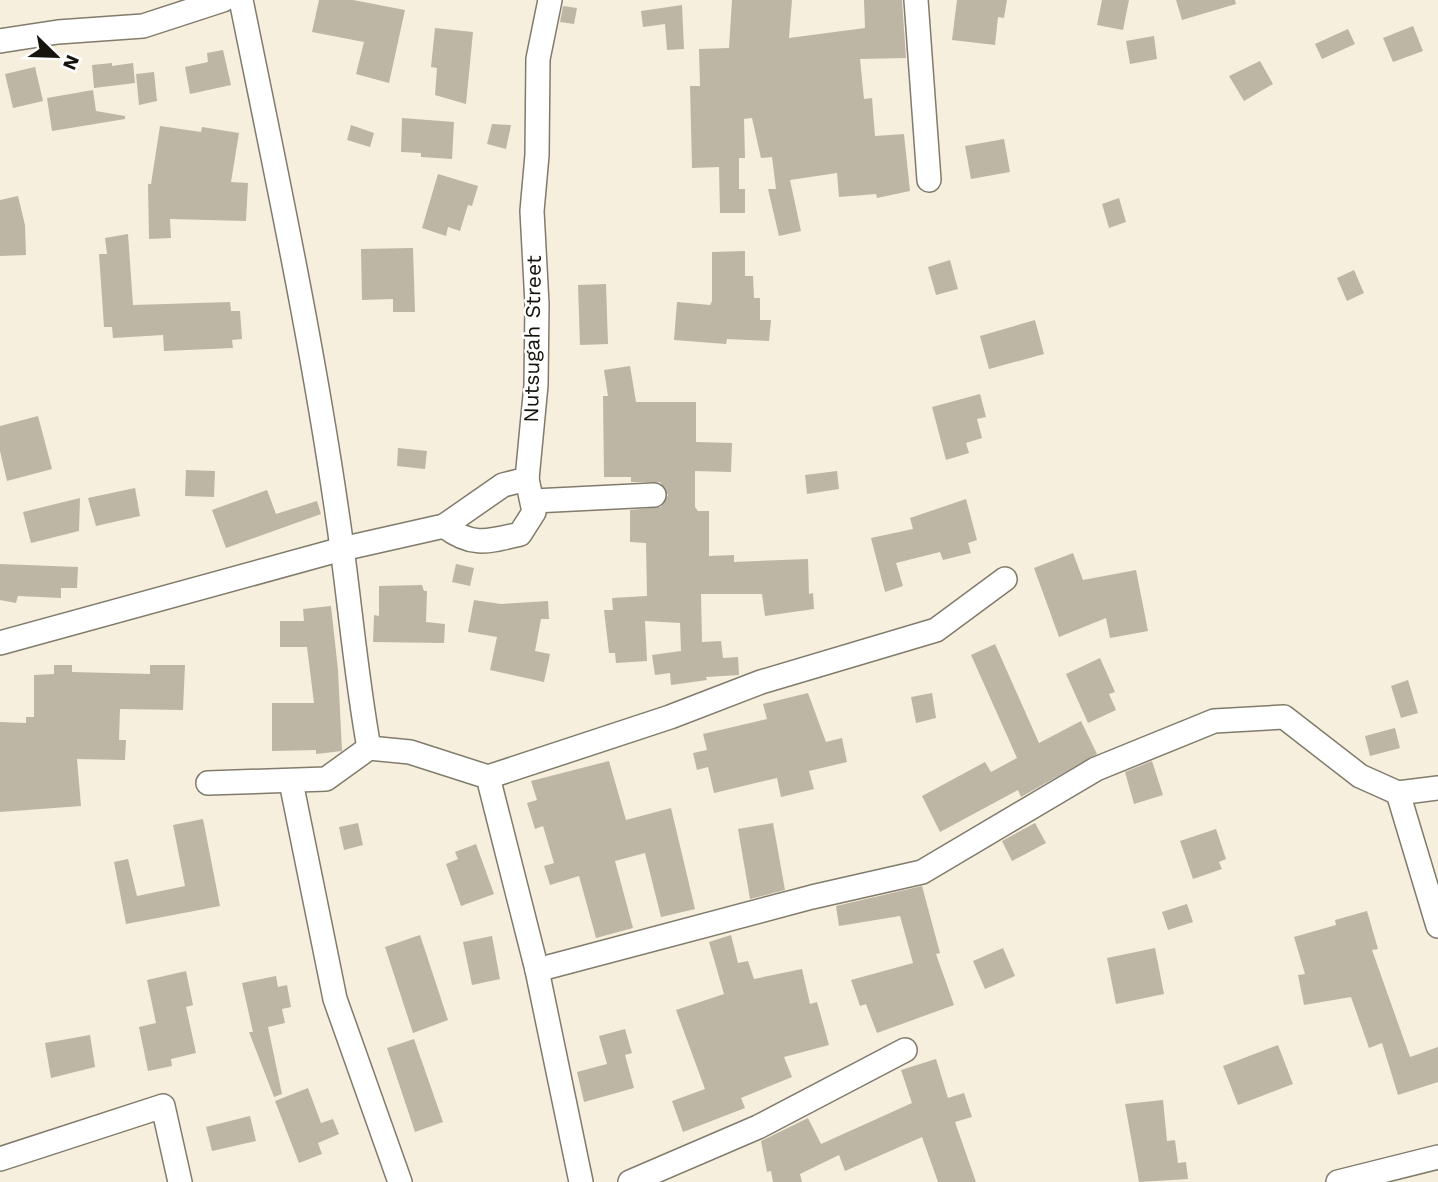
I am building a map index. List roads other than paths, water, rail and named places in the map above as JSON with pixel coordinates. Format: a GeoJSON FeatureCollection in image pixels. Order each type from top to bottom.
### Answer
{"type":"FeatureCollection","features":[{"type":"Feature","properties":{"kind":"street"},"geometry":{"type":"LineString","coordinates":[[0,41],[58,32],[143,26],[223,0]]}},
{"type":"Feature","properties":{"kind":"street"},"geometry":{"type":"LineString","coordinates":[[241,0],[293,255],[342,549],[354,663],[369,748]]}},
{"type":"Feature","properties":{"kind":"street","name":"Nutsugah Street"},"geometry":{"type":"LineString","coordinates":[[527,479],[536,385],[537,304],[532,211],[537,155],[538,59],[550,0]]}},
{"type":"Feature","properties":{"kind":"street"},"geometry":{"type":"LineString","coordinates":[[916,0],[929,180]]}},
{"type":"Feature","properties":{"kind":"street"},"geometry":{"type":"LineString","coordinates":[[0,643],[342,549],[444,526],[503,485],[527,479],[534,501],[534,512],[520,534],[490,541],[462,540],[444,526]]}},
{"type":"Feature","properties":{"kind":"street"},"geometry":{"type":"LineString","coordinates":[[534,501],[654,495]]}},
{"type":"Feature","properties":{"kind":"street"},"geometry":{"type":"LineString","coordinates":[[208,783],[326,779],[369,748],[410,752],[488,777],[670,717],[761,682],[936,630],[1004,579]]}},
{"type":"Feature","properties":{"kind":"street"},"geometry":{"type":"LineString","coordinates":[[537,970],[812,897],[922,872],[1096,769],[1214,721],[1284,717],[1360,776],[1398,793],[1438,788]]}},
{"type":"Feature","properties":{"kind":"street"},"geometry":{"type":"LineString","coordinates":[[488,777],[537,970],[581,1182]]}},
{"type":"Feature","properties":{"kind":"street"},"geometry":{"type":"LineString","coordinates":[[291,782],[335,999],[400,1182]]}},
{"type":"Feature","properties":{"kind":"street"},"geometry":{"type":"LineString","coordinates":[[1398,793],[1438,926]]}},
{"type":"Feature","properties":{"kind":"street"},"geometry":{"type":"LineString","coordinates":[[630,1182],[758,1128],[905,1050]]}},
{"type":"Feature","properties":{"kind":"street"},"geometry":{"type":"LineString","coordinates":[[0,1159],[163,1106],[180,1182]]}},
{"type":"Feature","properties":{"kind":"street"},"geometry":{"type":"LineString","coordinates":[[1338,1182],[1438,1157]]}}]}
